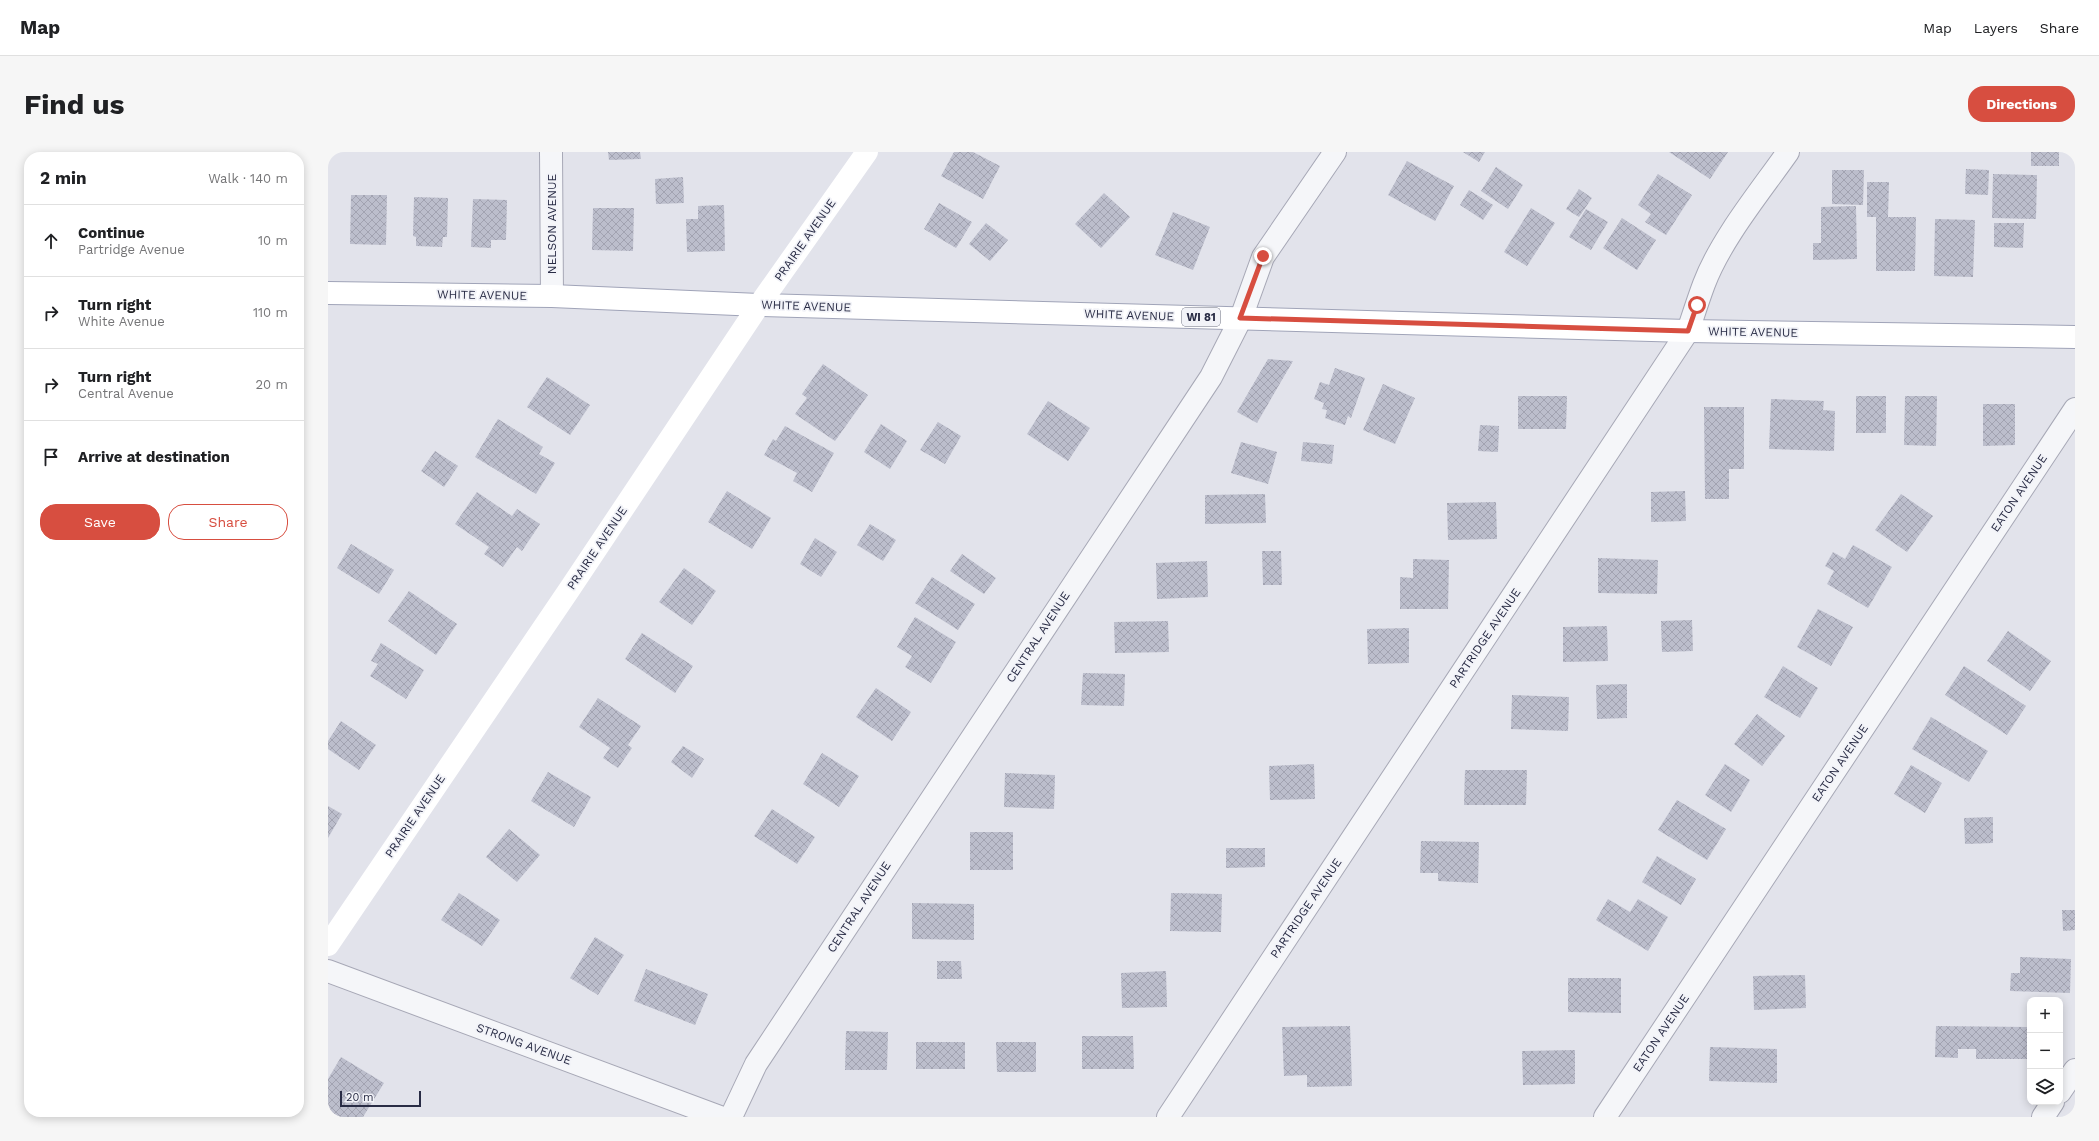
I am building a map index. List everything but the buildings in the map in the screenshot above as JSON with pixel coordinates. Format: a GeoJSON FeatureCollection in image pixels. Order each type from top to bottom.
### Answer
{"type":"FeatureCollection","features":[{"type":"Feature","properties":{"kind":"main road","name":"PRAIRIE AVENUE"},"geometry":{"type":"LineString","coordinates":[[328,945],[569,590],[759,305],[867,152]]}},
{"type":"Feature","properties":{"kind":"main road","name":"WHITE AVENUE"},"geometry":{"type":"LineString","coordinates":[[328,293],[552,296],[759,305],[1688,331],[2075,337]]}},
{"type":"Feature","properties":{"kind":"street","name":"NELSON AVENUE"},"geometry":{"type":"LineString","coordinates":[[551,152],[552,296]]}},
{"type":"Feature","properties":{"kind":"street","name":"CENTRAL AVENUE"},"geometry":{"type":"LineString","coordinates":[[731,1117],[756,1064],[1211,377],[1240,318],[1263,256],[1334,152]]}},
{"type":"Feature","properties":{"kind":"street","name":"PARTRIDGE AVENUE"},"geometry":{"type":"LineString","coordinates":[[1168,1117],[1688,331],[1704,284],[1717,257],[1751,204],[1788,152]]}},
{"type":"Feature","properties":{"kind":"street","name":"EATON AVENUE"},"geometry":{"type":"LineString","coordinates":[[1605,1117],[2075,409]]}},
{"type":"Feature","properties":{"kind":"street","name":"STRONG AVENUE"},"geometry":{"type":"LineString","coordinates":[[328,971],[720,1117]]}},
{"type":"Feature","properties":{"kind":"street"},"geometry":{"type":"LineString","coordinates":[[2063,1088],[2075,1070]]}},
{"type":"Feature","properties":{"kind":"street"},"geometry":{"type":"LineString","coordinates":[[2043,1117],[2051,1105]]}},
{"type":"Feature","properties":{"kind":"route"},"geometry":{"type":"LineString","coordinates":[[1263,256],[1240,318],[1688,331],[1697,305]]}}]}
